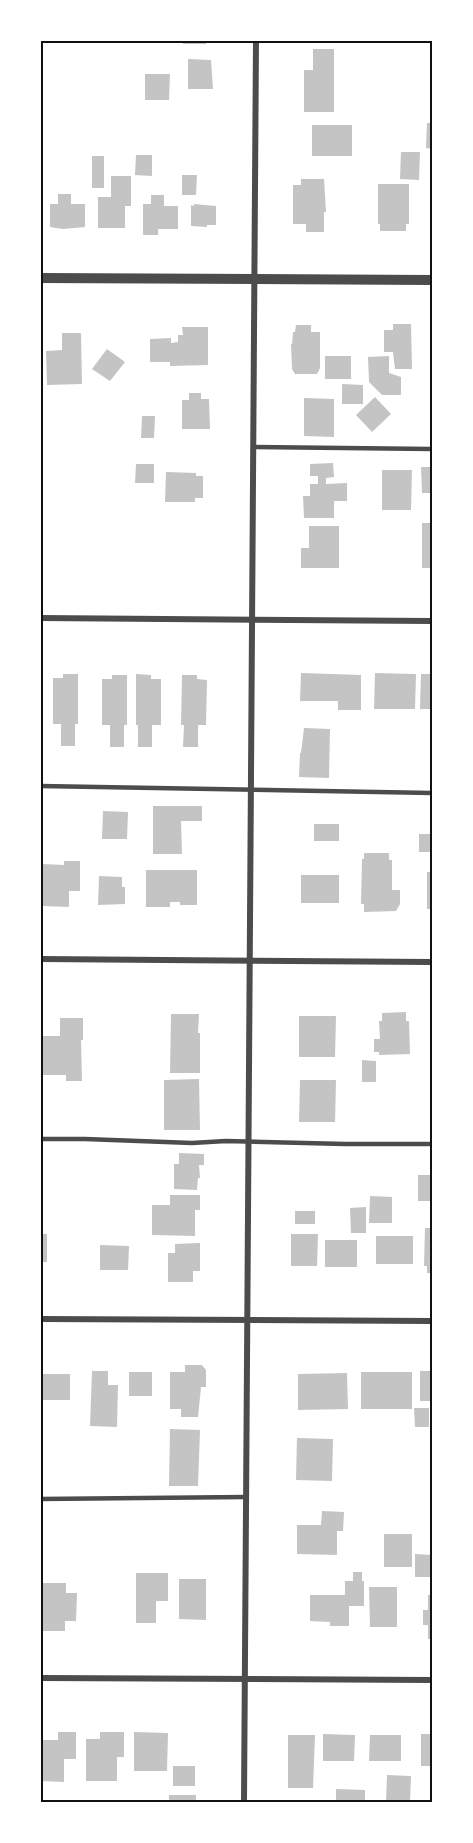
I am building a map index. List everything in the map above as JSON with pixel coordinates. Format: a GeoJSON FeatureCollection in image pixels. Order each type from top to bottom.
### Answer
{"type":"FeatureCollection","features":[{"type":"Feature","properties":{"kind":"street"},"geometry":{"type":"LineString","coordinates":[[244,1803],[256,40]]}},
{"type":"Feature","properties":{"kind":"street"},"geometry":{"type":"LineString","coordinates":[[40,278],[432,280]]}},
{"type":"Feature","properties":{"kind":"street"},"geometry":{"type":"LineString","coordinates":[[40,618],[432,621]]}},
{"type":"Feature","properties":{"kind":"street"},"geometry":{"type":"LineString","coordinates":[[40,959],[432,962]]}},
{"type":"Feature","properties":{"kind":"street"},"geometry":{"type":"LineString","coordinates":[[40,1319],[432,1321]]}},
{"type":"Feature","properties":{"kind":"street"},"geometry":{"type":"LineString","coordinates":[[40,1678],[432,1680]]}},
{"type":"Feature","properties":{"kind":"lane"},"geometry":{"type":"LineString","coordinates":[[253,447],[432,450]]}},
{"type":"Feature","properties":{"kind":"lane"},"geometry":{"type":"LineString","coordinates":[[40,786],[432,793]]}},
{"type":"Feature","properties":{"kind":"lane"},"geometry":{"type":"LineString","coordinates":[[40,1139],[192,1143],[432,1143]]}},
{"type":"Feature","properties":{"kind":"lane"},"geometry":{"type":"LineString","coordinates":[[40,1499],[246,1497]]}},
{"type":"Feature","properties":{"kind":"building"},"geometry":{"type":"Polygon","coordinates":[[[183,40],[207,40],[206,44],[183,44],[183,40]]]}},
{"type":"Feature","properties":{"kind":"building"},"geometry":{"type":"Polygon","coordinates":[[[313,49],[334,49],[334,112],[304,112],[304,70],[313,70],[313,49]]]}},
{"type":"Feature","properties":{"kind":"building"},"geometry":{"type":"Polygon","coordinates":[[[188,59],[211,60],[213,89],[188,89],[188,59]]]}},
{"type":"Feature","properties":{"kind":"building"},"geometry":{"type":"Polygon","coordinates":[[[145,74],[170,74],[169,100],[145,100],[145,74]]]}},
{"type":"Feature","properties":{"kind":"building"},"geometry":{"type":"Polygon","coordinates":[[[427,123],[432,123],[432,149],[426,148],[427,123]]]}},
{"type":"Feature","properties":{"kind":"building"},"geometry":{"type":"Polygon","coordinates":[[[312,125],[352,125],[352,156],[312,156],[312,125]]]}},
{"type":"Feature","properties":{"kind":"building"},"geometry":{"type":"Polygon","coordinates":[[[401,152],[420,152],[419,180],[400,179],[401,152]]]}},
{"type":"Feature","properties":{"kind":"building"},"geometry":{"type":"Polygon","coordinates":[[[136,155],[152,155],[152,176],[135,175],[136,155]]]}},
{"type":"Feature","properties":{"kind":"building"},"geometry":{"type":"Polygon","coordinates":[[[92,156],[104,156],[104,188],[92,188],[92,156]]]}},
{"type":"Feature","properties":{"kind":"building"},"geometry":{"type":"Polygon","coordinates":[[[182,175],[197,175],[196,195],[182,195],[182,175]]]}},
{"type":"Feature","properties":{"kind":"building"},"geometry":{"type":"Polygon","coordinates":[[[111,176],[131,176],[131,206],[125,206],[125,228],[98,228],[98,197],[111,197],[111,176]]]}},
{"type":"Feature","properties":{"kind":"building"},"geometry":{"type":"Polygon","coordinates":[[[301,179],[324,179],[326,212],[324,212],[324,232],[306,232],[306,224],[293,224],[293,185],[301,185],[301,179]]]}},
{"type":"Feature","properties":{"kind":"building"},"geometry":{"type":"Polygon","coordinates":[[[378,184],[409,184],[409,224],[406,224],[406,231],[380,231],[378,184]]]}},
{"type":"Feature","properties":{"kind":"building"},"geometry":{"type":"Polygon","coordinates":[[[58,194],[71,194],[71,204],[85,204],[85,227],[63,229],[50,227],[50,204],[58,204],[58,194]]]}},
{"type":"Feature","properties":{"kind":"building"},"geometry":{"type":"Polygon","coordinates":[[[151,195],[164,195],[164,206],[178,206],[178,229],[158,229],[158,235],[143,235],[143,204],[151,204],[151,195]]]}},
{"type":"Feature","properties":{"kind":"building"},"geometry":{"type":"Polygon","coordinates":[[[194,204],[216,206],[216,225],[191,226],[191,205],[194,206],[194,204]]]}},
{"type":"Feature","properties":{"kind":"building"},"geometry":{"type":"Polygon","coordinates":[[[393,324],[411,324],[412,369],[395,369],[393,352],[384,352],[384,330],[393,330],[393,324]]]}},
{"type":"Feature","properties":{"kind":"building"},"geometry":{"type":"Polygon","coordinates":[[[296,325],[311,325],[311,332],[320,332],[320,368],[317,374],[295,374],[292,369],[291,344],[296,325]]]}},
{"type":"Feature","properties":{"kind":"building"},"geometry":{"type":"Polygon","coordinates":[[[182,327],[208,327],[208,365],[170,366],[170,362],[150,362],[150,339],[171,338],[171,343],[178,342],[178,335],[183,335],[182,327]]]}},
{"type":"Feature","properties":{"kind":"building"},"geometry":{"type":"Polygon","coordinates":[[[62,333],[81,333],[82,384],[47,385],[46,351],[62,350],[62,333]]]}},
{"type":"Feature","properties":{"kind":"building"},"geometry":{"type":"Polygon","coordinates":[[[107,349],[125,362],[110,381],[92,369],[107,349]]]}},
{"type":"Feature","properties":{"kind":"building"},"geometry":{"type":"Polygon","coordinates":[[[325,356],[351,356],[351,379],[325,379],[325,356]]]}},
{"type":"Feature","properties":{"kind":"building"},"geometry":{"type":"Polygon","coordinates":[[[389,356],[389,373],[401,377],[401,395],[382,395],[369,382],[368,357],[389,356]]]}},
{"type":"Feature","properties":{"kind":"building"},"geometry":{"type":"Polygon","coordinates":[[[342,384],[363,385],[363,404],[342,404],[342,384]]]}},
{"type":"Feature","properties":{"kind":"building"},"geometry":{"type":"Polygon","coordinates":[[[189,393],[201,393],[201,399],[209,399],[210,429],[182,429],[182,400],[189,400],[189,393]]]}},
{"type":"Feature","properties":{"kind":"building"},"geometry":{"type":"Polygon","coordinates":[[[375,397],[391,414],[372,432],[356,415],[375,397]]]}},
{"type":"Feature","properties":{"kind":"building"},"geometry":{"type":"Polygon","coordinates":[[[304,398],[334,399],[334,437],[304,436],[304,398]]]}},
{"type":"Feature","properties":{"kind":"building"},"geometry":{"type":"Polygon","coordinates":[[[142,416],[155,416],[154,438],[141,438],[142,416]]]}},
{"type":"Feature","properties":{"kind":"building"},"geometry":{"type":"Polygon","coordinates":[[[333,463],[334,477],[326,478],[326,484],[347,483],[347,501],[334,501],[334,518],[304,518],[303,496],[310,496],[310,484],[318,484],[318,476],[310,476],[310,464],[333,463]]]}},
{"type":"Feature","properties":{"kind":"building"},"geometry":{"type":"Polygon","coordinates":[[[136,464],[154,464],[154,483],[135,483],[136,464]]]}},
{"type":"Feature","properties":{"kind":"building"},"geometry":{"type":"Polygon","coordinates":[[[421,467],[432,467],[432,493],[422,493],[421,467]]]}},
{"type":"Feature","properties":{"kind":"building"},"geometry":{"type":"Polygon","coordinates":[[[382,470],[412,470],[411,510],[382,510],[382,470]]]}},
{"type":"Feature","properties":{"kind":"building"},"geometry":{"type":"Polygon","coordinates":[[[166,472],[196,473],[196,476],[203,476],[203,498],[195,498],[195,502],[165,502],[166,472]]]}},
{"type":"Feature","properties":{"kind":"building"},"geometry":{"type":"Polygon","coordinates":[[[422,523],[432,523],[432,568],[422,568],[422,523]]]}},
{"type":"Feature","properties":{"kind":"building"},"geometry":{"type":"Polygon","coordinates":[[[309,526],[339,526],[339,568],[301,568],[301,548],[309,548],[309,526]]]}},
{"type":"Feature","properties":{"kind":"building"},"geometry":{"type":"Polygon","coordinates":[[[301,673],[361,675],[361,710],[338,710],[338,701],[300,701],[301,673]]]}},
{"type":"Feature","properties":{"kind":"building"},"geometry":{"type":"Polygon","coordinates":[[[375,673],[416,674],[415,709],[374,709],[375,673]]]}},
{"type":"Feature","properties":{"kind":"building"},"geometry":{"type":"Polygon","coordinates":[[[63,674],[78,674],[78,724],[75,724],[75,746],[61,746],[61,724],[53,724],[53,678],[63,678],[63,674]]]}},
{"type":"Feature","properties":{"kind":"building"},"geometry":{"type":"Polygon","coordinates":[[[136,674],[151,675],[151,679],[161,679],[161,725],[152,725],[152,747],[138,747],[136,674]]]}},
{"type":"Feature","properties":{"kind":"building"},"geometry":{"type":"Polygon","coordinates":[[[421,674],[432,674],[432,709],[420,709],[421,674]]]}},
{"type":"Feature","properties":{"kind":"building"},"geometry":{"type":"Polygon","coordinates":[[[112,675],[127,675],[127,725],[124,725],[124,747],[110,747],[110,725],[102,725],[102,679],[112,679],[112,675]]]}},
{"type":"Feature","properties":{"kind":"building"},"geometry":{"type":"Polygon","coordinates":[[[182,675],[197,675],[197,679],[207,680],[206,725],[198,725],[198,747],[183,747],[182,675]]]}},
{"type":"Feature","properties":{"kind":"building"},"geometry":{"type":"Polygon","coordinates":[[[304,728],[330,729],[329,778],[299,777],[304,728]]]}},
{"type":"Feature","properties":{"kind":"building"},"geometry":{"type":"Polygon","coordinates":[[[153,806],[202,806],[202,821],[181,821],[182,854],[153,854],[153,806]]]}},
{"type":"Feature","properties":{"kind":"building"},"geometry":{"type":"Polygon","coordinates":[[[103,811],[128,812],[127,839],[102,839],[103,811]]]}},
{"type":"Feature","properties":{"kind":"building"},"geometry":{"type":"Polygon","coordinates":[[[314,824],[339,824],[339,841],[314,841],[314,824]]]}},
{"type":"Feature","properties":{"kind":"building"},"geometry":{"type":"Polygon","coordinates":[[[419,834],[432,834],[432,852],[419,852],[419,834]]]}},
{"type":"Feature","properties":{"kind":"building"},"geometry":{"type":"Polygon","coordinates":[[[364,853],[389,853],[389,860],[392,860],[392,890],[400,890],[400,904],[396,911],[364,912],[364,904],[361,904],[364,853]]]}},
{"type":"Feature","properties":{"kind":"building"},"geometry":{"type":"Polygon","coordinates":[[[64,861],[80,861],[80,891],[69,891],[69,907],[41,906],[42,864],[64,865],[64,861]]]}},
{"type":"Feature","properties":{"kind":"building"},"geometry":{"type":"Polygon","coordinates":[[[146,870],[197,870],[197,905],[180,905],[180,902],[170,902],[170,907],[146,907],[146,870]]]}},
{"type":"Feature","properties":{"kind":"building"},"geometry":{"type":"Polygon","coordinates":[[[427,872],[432,872],[432,909],[427,909],[427,872]]]}},
{"type":"Feature","properties":{"kind":"building"},"geometry":{"type":"Polygon","coordinates":[[[301,875],[339,875],[339,903],[301,903],[301,875]]]}},
{"type":"Feature","properties":{"kind":"building"},"geometry":{"type":"Polygon","coordinates":[[[99,876],[122,877],[122,887],[125,887],[125,904],[98,905],[99,876]]]}},
{"type":"Feature","properties":{"kind":"building"},"geometry":{"type":"Polygon","coordinates":[[[406,1012],[406,1021],[409,1021],[410,1054],[379,1055],[379,1052],[374,1052],[374,1039],[380,1039],[379,1021],[382,1021],[382,1013],[406,1012]]]}},
{"type":"Feature","properties":{"kind":"building"},"geometry":{"type":"Polygon","coordinates":[[[171,1014],[199,1014],[200,1073],[170,1073],[171,1014]]]}},
{"type":"Feature","properties":{"kind":"building"},"geometry":{"type":"Polygon","coordinates":[[[299,1016],[336,1016],[335,1057],[299,1057],[299,1016]]]}},
{"type":"Feature","properties":{"kind":"building"},"geometry":{"type":"Polygon","coordinates":[[[60,1018],[83,1018],[82,1081],[66,1081],[66,1075],[42,1075],[42,1036],[60,1036],[60,1018]]]}},
{"type":"Feature","properties":{"kind":"building"},"geometry":{"type":"Polygon","coordinates":[[[362,1060],[376,1061],[376,1082],[362,1082],[362,1060]]]}},
{"type":"Feature","properties":{"kind":"building"},"geometry":{"type":"Polygon","coordinates":[[[199,1079],[200,1130],[164,1130],[164,1080],[199,1079]]]}},
{"type":"Feature","properties":{"kind":"building"},"geometry":{"type":"Polygon","coordinates":[[[300,1080],[336,1080],[335,1122],[299,1122],[300,1080]]]}},
{"type":"Feature","properties":{"kind":"building"},"geometry":{"type":"Polygon","coordinates":[[[179,1153],[204,1154],[204,1165],[199,1165],[200,1178],[198,1178],[197,1190],[174,1189],[174,1164],[179,1164],[179,1153]]]}},
{"type":"Feature","properties":{"kind":"building"},"geometry":{"type":"Polygon","coordinates":[[[418,1175],[432,1175],[432,1201],[418,1201],[418,1175]]]}},
{"type":"Feature","properties":{"kind":"building"},"geometry":{"type":"Polygon","coordinates":[[[170,1195],[200,1195],[200,1210],[195,1210],[195,1236],[152,1235],[152,1205],[170,1205],[170,1195]]]}},
{"type":"Feature","properties":{"kind":"building"},"geometry":{"type":"Polygon","coordinates":[[[370,1196],[392,1197],[392,1223],[369,1223],[370,1196]]]}},
{"type":"Feature","properties":{"kind":"building"},"geometry":{"type":"Polygon","coordinates":[[[366,1207],[366,1233],[351,1233],[350,1208],[366,1207]]]}},
{"type":"Feature","properties":{"kind":"building"},"geometry":{"type":"Polygon","coordinates":[[[295,1211],[315,1211],[315,1224],[295,1224],[295,1211]]]}},
{"type":"Feature","properties":{"kind":"building"},"geometry":{"type":"Polygon","coordinates":[[[425,1228],[432,1228],[432,1273],[427,1273],[427,1266],[424,1266],[425,1228]]]}},
{"type":"Feature","properties":{"kind":"building"},"geometry":{"type":"Polygon","coordinates":[[[40,1234],[47,1234],[47,1262],[40,1262],[40,1234]]]}},
{"type":"Feature","properties":{"kind":"building"},"geometry":{"type":"Polygon","coordinates":[[[291,1234],[318,1234],[317,1266],[291,1266],[291,1234]]]}},
{"type":"Feature","properties":{"kind":"building"},"geometry":{"type":"Polygon","coordinates":[[[376,1236],[413,1236],[413,1264],[376,1264],[376,1236]]]}},
{"type":"Feature","properties":{"kind":"building"},"geometry":{"type":"Polygon","coordinates":[[[325,1240],[357,1240],[357,1267],[325,1267],[325,1240]]]}},
{"type":"Feature","properties":{"kind":"building"},"geometry":{"type":"Polygon","coordinates":[[[200,1243],[200,1271],[193,1271],[193,1282],[168,1282],[168,1253],[175,1253],[175,1244],[200,1243]]]}},
{"type":"Feature","properties":{"kind":"building"},"geometry":{"type":"Polygon","coordinates":[[[100,1245],[129,1246],[128,1270],[100,1270],[100,1245]]]}},
{"type":"Feature","properties":{"kind":"building"},"geometry":{"type":"Polygon","coordinates":[[[185,1365],[202,1365],[206,1370],[206,1387],[201,1387],[198,1417],[181,1417],[181,1409],[170,1409],[170,1372],[185,1372],[185,1365]]]}},
{"type":"Feature","properties":{"kind":"building"},"geometry":{"type":"Polygon","coordinates":[[[92,1371],[108,1371],[108,1385],[118,1385],[117,1427],[90,1426],[92,1371]]]}},
{"type":"Feature","properties":{"kind":"building"},"geometry":{"type":"Polygon","coordinates":[[[420,1371],[432,1371],[432,1401],[420,1401],[420,1371]]]}},
{"type":"Feature","properties":{"kind":"building"},"geometry":{"type":"Polygon","coordinates":[[[129,1372],[152,1372],[152,1396],[129,1396],[129,1372]]]}},
{"type":"Feature","properties":{"kind":"building"},"geometry":{"type":"Polygon","coordinates":[[[361,1372],[412,1372],[412,1409],[361,1409],[361,1372]]]}},
{"type":"Feature","properties":{"kind":"building"},"geometry":{"type":"Polygon","coordinates":[[[347,1373],[348,1409],[298,1410],[298,1374],[347,1373]]]}},
{"type":"Feature","properties":{"kind":"building"},"geometry":{"type":"Polygon","coordinates":[[[40,1374],[70,1374],[70,1400],[40,1400],[40,1374]]]}},
{"type":"Feature","properties":{"kind":"building"},"geometry":{"type":"Polygon","coordinates":[[[414,1408],[429,1408],[429,1427],[415,1427],[414,1408]]]}},
{"type":"Feature","properties":{"kind":"building"},"geometry":{"type":"Polygon","coordinates":[[[170,1429],[200,1430],[198,1486],[169,1486],[170,1429]]]}},
{"type":"Feature","properties":{"kind":"building"},"geometry":{"type":"Polygon","coordinates":[[[297,1438],[333,1439],[332,1481],[296,1480],[297,1438]]]}},
{"type":"Feature","properties":{"kind":"building"},"geometry":{"type":"Polygon","coordinates":[[[322,1511],[344,1512],[343,1531],[337,1531],[337,1555],[297,1554],[297,1525],[321,1525],[322,1511]]]}},
{"type":"Feature","properties":{"kind":"building"},"geometry":{"type":"Polygon","coordinates":[[[384,1534],[412,1534],[412,1567],[384,1567],[384,1534]]]}},
{"type":"Feature","properties":{"kind":"building"},"geometry":{"type":"Polygon","coordinates":[[[415,1554],[432,1555],[432,1577],[415,1577],[415,1554]]]}},
{"type":"Feature","properties":{"kind":"building"},"geometry":{"type":"Polygon","coordinates":[[[353,1572],[362,1572],[364,1606],[349,1606],[349,1626],[330,1626],[330,1622],[310,1621],[310,1595],[345,1595],[345,1581],[353,1581],[353,1572]]]}},
{"type":"Feature","properties":{"kind":"building"},"geometry":{"type":"Polygon","coordinates":[[[136,1573],[168,1573],[168,1601],[156,1601],[156,1623],[136,1623],[136,1573]]]}},
{"type":"Feature","properties":{"kind":"building"},"geometry":{"type":"Polygon","coordinates":[[[179,1579],[206,1579],[206,1620],[179,1619],[179,1579]]]}},
{"type":"Feature","properties":{"kind":"building"},"geometry":{"type":"Polygon","coordinates":[[[40,1583],[66,1583],[66,1593],[77,1593],[76,1621],[65,1621],[65,1631],[40,1631],[40,1583]]]}},
{"type":"Feature","properties":{"kind":"building"},"geometry":{"type":"Polygon","coordinates":[[[369,1587],[397,1587],[397,1627],[370,1627],[369,1587]]]}},
{"type":"Feature","properties":{"kind":"building"},"geometry":{"type":"Polygon","coordinates":[[[428,1595],[432,1595],[432,1639],[428,1639],[428,1625],[423,1625],[423,1610],[428,1610],[428,1595]]]}},
{"type":"Feature","properties":{"kind":"building"},"geometry":{"type":"Polygon","coordinates":[[[58,1732],[76,1732],[76,1759],[64,1759],[64,1782],[40,1781],[40,1740],[58,1740],[58,1732]]]}},
{"type":"Feature","properties":{"kind":"building"},"geometry":{"type":"Polygon","coordinates":[[[100,1732],[124,1732],[124,1757],[117,1757],[117,1781],[86,1781],[86,1739],[100,1739],[100,1732]]]}},
{"type":"Feature","properties":{"kind":"building"},"geometry":{"type":"Polygon","coordinates":[[[134,1732],[168,1733],[167,1771],[134,1771],[134,1732]]]}},
{"type":"Feature","properties":{"kind":"building"},"geometry":{"type":"Polygon","coordinates":[[[323,1734],[355,1735],[354,1761],[323,1761],[323,1734]]]}},
{"type":"Feature","properties":{"kind":"building"},"geometry":{"type":"Polygon","coordinates":[[[421,1734],[432,1734],[432,1766],[421,1766],[421,1734]]]}},
{"type":"Feature","properties":{"kind":"building"},"geometry":{"type":"Polygon","coordinates":[[[288,1735],[315,1735],[313,1788],[288,1788],[288,1735]]]}},
{"type":"Feature","properties":{"kind":"building"},"geometry":{"type":"Polygon","coordinates":[[[370,1735],[401,1735],[401,1761],[369,1761],[370,1735]]]}},
{"type":"Feature","properties":{"kind":"building"},"geometry":{"type":"Polygon","coordinates":[[[173,1766],[195,1766],[195,1786],[173,1786],[173,1766]]]}},
{"type":"Feature","properties":{"kind":"building"},"geometry":{"type":"Polygon","coordinates":[[[387,1775],[411,1776],[410,1802],[386,1802],[387,1775]]]}},
{"type":"Feature","properties":{"kind":"building"},"geometry":{"type":"Polygon","coordinates":[[[336,1789],[365,1790],[365,1802],[336,1802],[336,1789]]]}},
{"type":"Feature","properties":{"kind":"building"},"geometry":{"type":"Polygon","coordinates":[[[169,1795],[196,1795],[196,1802],[169,1802],[169,1795]]]}}]}
